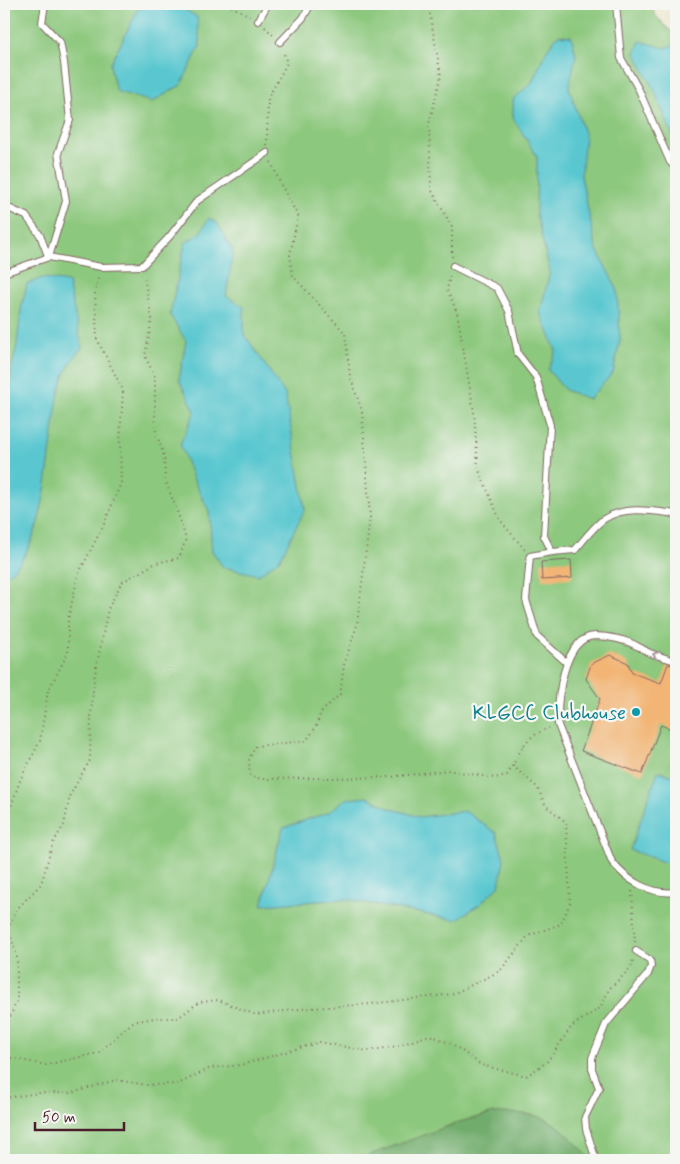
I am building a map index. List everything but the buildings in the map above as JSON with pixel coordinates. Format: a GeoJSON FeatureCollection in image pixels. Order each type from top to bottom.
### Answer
{"type":"FeatureCollection","features":[{"type":"Feature","properties":{"kind":"lane"},"geometry":{"type":"LineString","coordinates":[[45,4],[42,23],[60,42],[70,120],[58,153],[66,201],[49,257]]}},
{"type":"Feature","properties":{"kind":"lane"},"geometry":{"type":"LineString","coordinates":[[258,21],[268,4]]}},
{"type":"Feature","properties":{"kind":"lane"},"geometry":{"type":"LineString","coordinates":[[280,42],[303,18],[311,4]]}},
{"type":"Feature","properties":{"kind":"lane"},"geometry":{"type":"LineString","coordinates":[[616,4],[621,58],[638,90],[670,162],[676,168]]}},
{"type":"Feature","properties":{"kind":"lane"},"geometry":{"type":"LineString","coordinates":[[4,273],[49,257],[101,267],[142,266],[170,236],[197,201],[267,153]]}},
{"type":"Feature","properties":{"kind":"lane"},"geometry":{"type":"LineString","coordinates":[[4,206],[26,216],[40,235],[49,257]]}},
{"type":"Feature","properties":{"kind":"lane"},"geometry":{"type":"LineString","coordinates":[[453,266],[497,288],[509,311],[518,354],[536,378],[550,425],[544,536],[552,552]]}},
{"type":"Feature","properties":{"kind":"lane"},"geometry":{"type":"LineString","coordinates":[[4,391],[4,411]]}},
{"type":"Feature","properties":{"kind":"lane"},"geometry":{"type":"LineString","coordinates":[[567,663],[537,636],[526,600],[530,556],[575,550],[604,519],[626,510],[649,510],[676,514]]}},
{"type":"Feature","properties":{"kind":"lane"},"geometry":{"type":"LineString","coordinates":[[676,661],[652,654],[636,645],[609,638],[595,636],[585,638],[574,650],[567,663],[560,687],[557,707],[558,725],[612,862],[620,872],[642,887],[676,892]]}},
{"type":"Feature","properties":{"kind":"lane"},"geometry":{"type":"LineString","coordinates":[[596,1160],[586,1129],[585,1117],[599,1088],[592,1069],[592,1058],[606,1024],[648,974],[652,966],[650,960],[636,951]]}},
{"type":"Feature","properties":{"kind":"path"},"geometry":{"type":"LineString","coordinates":[[227,4],[258,21],[280,42],[287,63],[268,98],[267,153],[281,186],[298,216],[290,255],[293,276],[345,333],[350,376],[362,411],[370,517],[357,624],[344,665],[340,694],[321,712],[316,727],[306,741],[256,746],[249,759],[250,776],[262,779],[391,777],[446,770],[495,778],[507,775],[525,742],[532,736],[558,725]]}},
{"type":"Feature","properties":{"kind":"path"},"geometry":{"type":"LineString","coordinates":[[428,4],[441,76],[430,124],[431,189],[452,227],[453,266],[447,290],[459,321],[474,412],[478,468],[500,520],[530,556]]}},
{"type":"Feature","properties":{"kind":"path"},"geometry":{"type":"LineString","coordinates":[[4,1030],[17,1001],[17,956],[8,928],[17,909],[41,884],[53,843],[64,825],[70,795],[90,760],[90,715],[94,679],[108,609],[122,582],[156,563],[179,558],[186,539],[165,480],[164,457],[155,428],[156,378],[145,356],[152,319],[142,266]]}},
{"type":"Feature","properties":{"kind":"path"},"geometry":{"type":"LineString","coordinates":[[4,818],[9,812],[21,778],[40,741],[48,691],[68,653],[68,620],[78,575],[104,524],[121,482],[120,442],[123,390],[97,339],[95,293],[101,267]]}},
{"type":"Feature","properties":{"kind":"path"},"geometry":{"type":"LineString","coordinates":[[4,1043],[5,1058],[46,1065],[98,1053],[134,1022],[154,1018],[178,1018],[199,1002],[219,1000],[256,1015],[300,1009],[370,1004],[453,994],[500,971],[528,936],[561,924],[570,903],[566,822],[546,806],[537,787],[513,766]]}},
{"type":"Feature","properties":{"kind":"path"},"geometry":{"type":"LineString","coordinates":[[4,1098],[39,1093],[71,1092],[116,1080],[147,1085],[178,1084],[212,1068],[241,1065],[320,1042],[367,1051],[397,1046],[430,1035],[454,1045],[481,1065],[526,1076],[547,1062],[572,1026],[600,1008],[609,989],[632,968],[636,951],[631,881]]}},
{"type":"Feature","properties":{"kind":"green space"},"geometry":{"type":"Polygon","coordinates":[[[4,4],[650,4],[656,16],[676,36],[676,1160],[4,1160],[4,4]]]}},
{"type":"Feature","properties":{"kind":"green space"},"geometry":{"type":"Polygon","coordinates":[[[494,1113],[519,1113],[548,1120],[566,1132],[590,1160],[356,1160],[459,1122],[494,1113]]]}},
{"type":"Feature","properties":{"kind":"water"},"geometry":{"type":"Polygon","coordinates":[[[152,4],[176,4],[197,17],[200,46],[181,85],[152,102],[116,91],[110,65],[138,9],[152,4]]]}},
{"type":"Feature","properties":{"kind":"water"},"geometry":{"type":"Polygon","coordinates":[[[558,35],[571,36],[576,55],[569,88],[585,136],[581,176],[596,248],[617,289],[620,340],[613,373],[589,399],[565,390],[548,370],[556,351],[540,312],[550,272],[536,213],[537,157],[513,118],[513,99],[531,84],[546,51],[558,35]]]}},
{"type":"Feature","properties":{"kind":"water"},"geometry":{"type":"Polygon","coordinates":[[[640,41],[665,48],[675,44],[676,46],[676,133],[673,137],[655,92],[635,53],[640,41]]]}},
{"type":"Feature","properties":{"kind":"water"},"geometry":{"type":"Polygon","coordinates":[[[209,218],[217,223],[233,251],[226,296],[244,307],[244,334],[285,394],[305,509],[280,559],[258,575],[223,567],[212,551],[209,511],[195,483],[180,444],[195,411],[179,380],[186,341],[170,315],[185,243],[200,233],[209,218]]]}},
{"type":"Feature","properties":{"kind":"water"},"geometry":{"type":"Polygon","coordinates":[[[43,278],[68,282],[82,348],[69,366],[61,384],[44,496],[35,533],[20,562],[4,578],[4,424],[8,416],[11,371],[27,284],[43,278]]]}},
{"type":"Feature","properties":{"kind":"water"},"geometry":{"type":"Polygon","coordinates":[[[658,771],[676,777],[676,842],[669,864],[630,850],[658,771]]]}},
{"type":"Feature","properties":{"kind":"water"},"geometry":{"type":"Polygon","coordinates":[[[368,797],[389,808],[420,817],[465,811],[496,833],[504,859],[499,886],[480,904],[456,920],[346,899],[262,905],[283,828],[329,812],[346,799],[368,797]]]}},
{"type":"Feature","properties":{"kind":"waterway"},"geometry":{"type":"LineString","coordinates":[[4,416],[8,417]]}},
{"type":"Feature","properties":{"kind":"place","name":"KLGCC Clubhouse"},"geometry":{"type":"Point","coordinates":[636,712]}}]}
